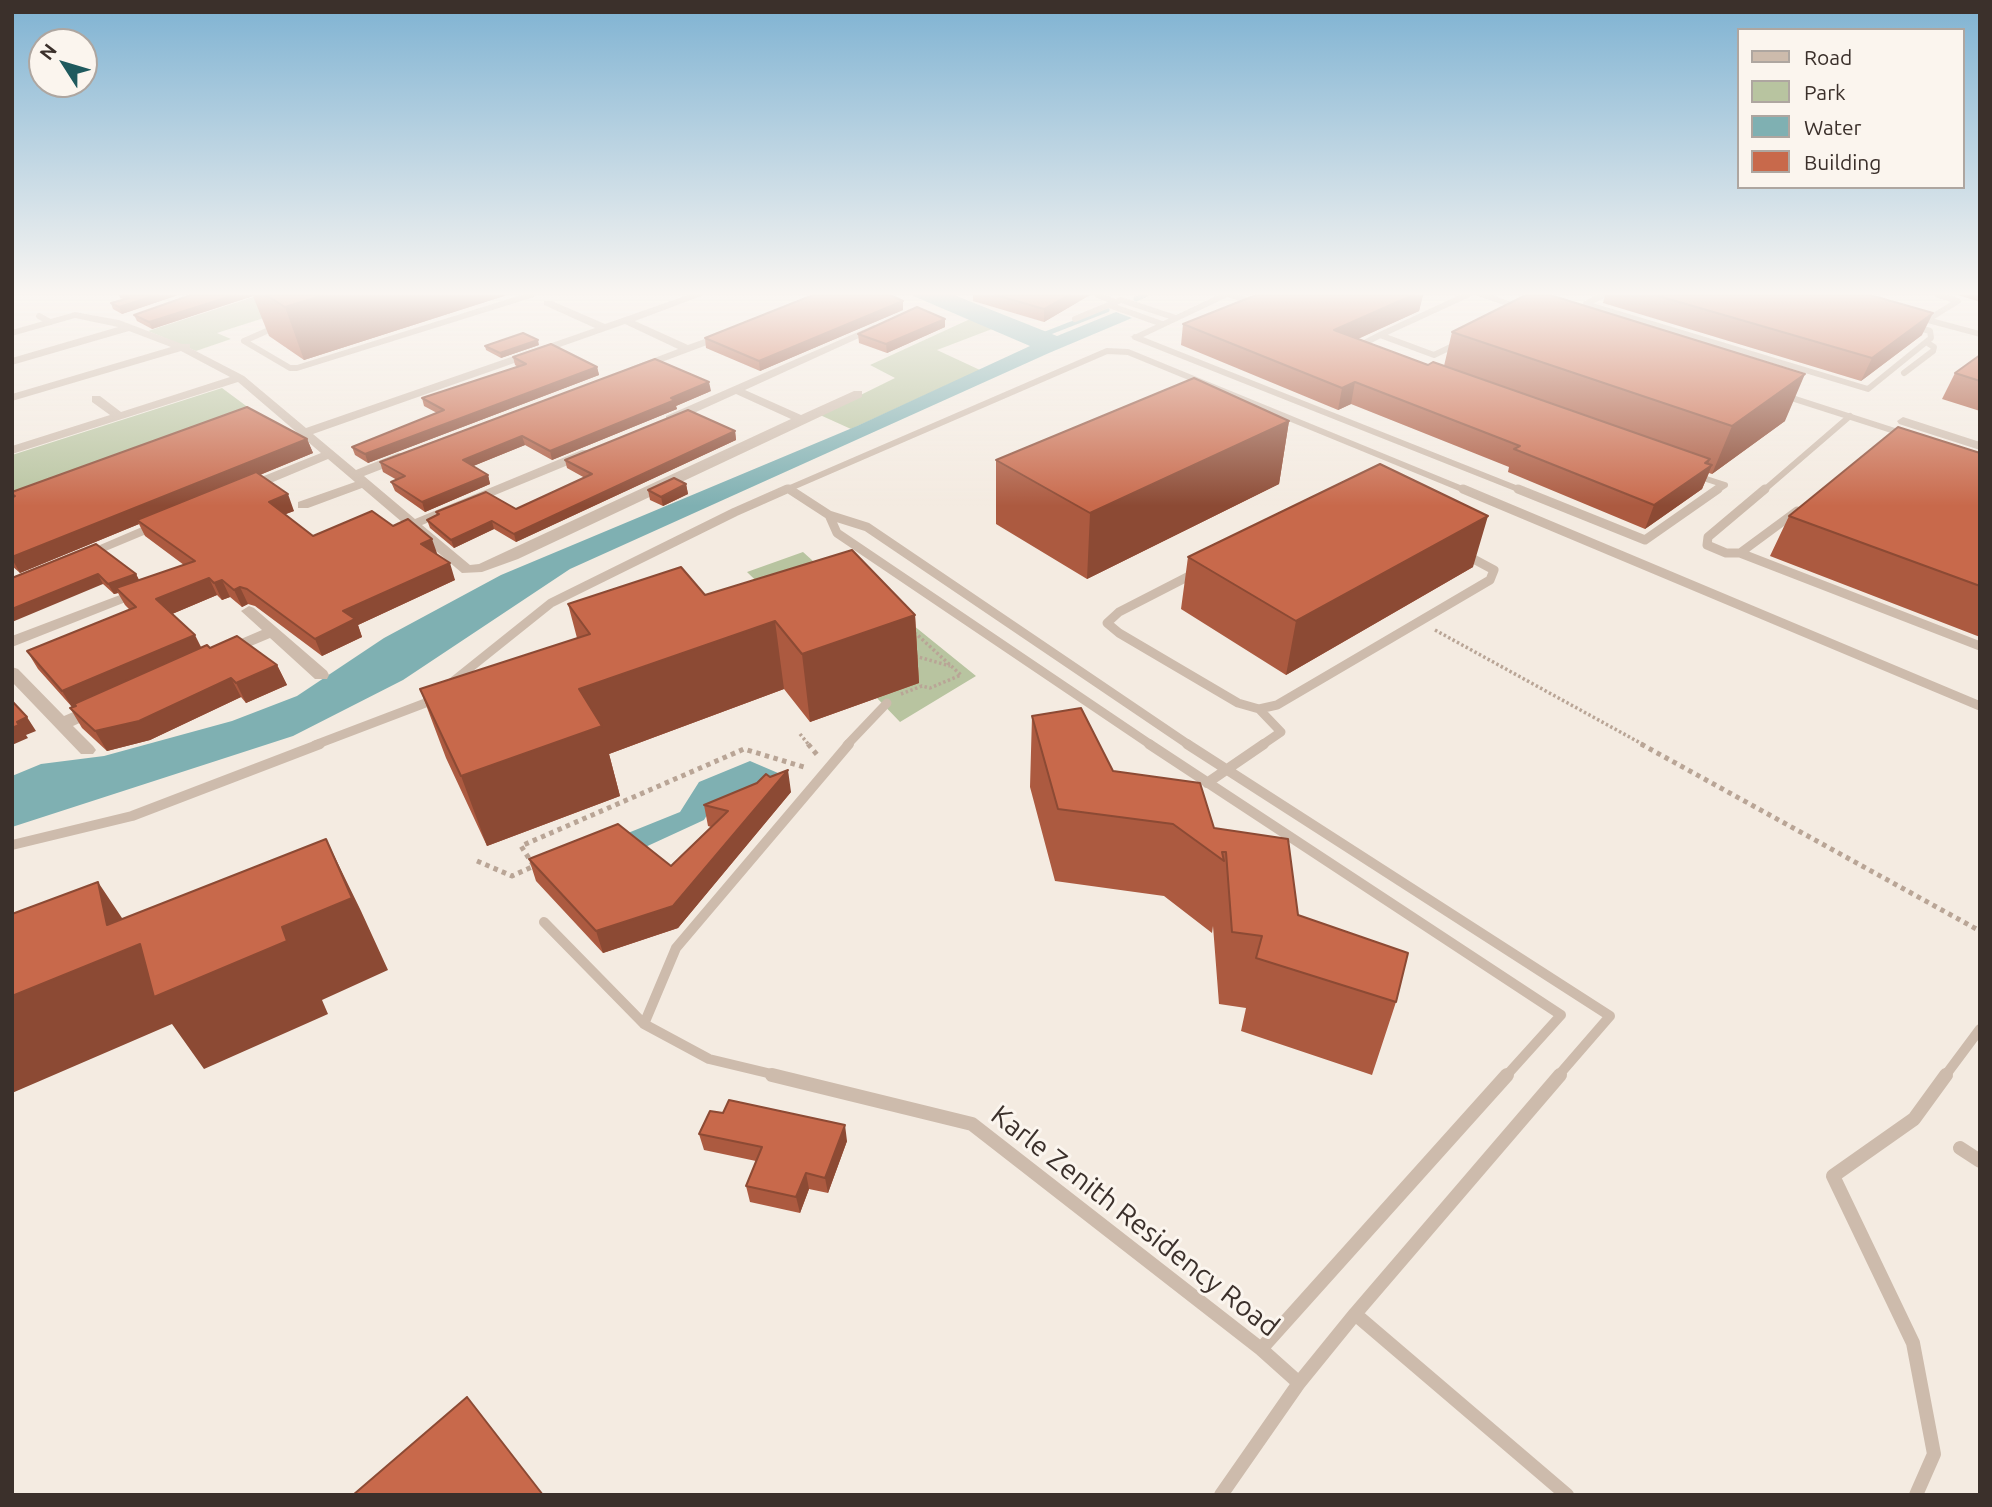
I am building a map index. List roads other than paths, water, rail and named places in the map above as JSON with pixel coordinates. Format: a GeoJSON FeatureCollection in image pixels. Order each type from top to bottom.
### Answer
{"type":"FeatureCollection","features":[{"type":"Feature","properties":{"kind":"street"},"geometry":{"type":"LineString","coordinates":[[12,398],[120,365]]}},
{"type":"Feature","properties":{"kind":"street"},"geometry":{"type":"LineString","coordinates":[[220,365],[240,378],[462,569],[482,569],[513,556],[858,394]]}},
{"type":"Feature","properties":{"kind":"street"},"geometry":{"type":"LineString","coordinates":[[303,433],[497,365]]}},
{"type":"Feature","properties":{"kind":"street"},"geometry":{"type":"LineString","coordinates":[[624,373],[644,365]]}},
{"type":"Feature","properties":{"kind":"street"},"geometry":{"type":"LineString","coordinates":[[662,422],[794,365]]}},
{"type":"Feature","properties":{"kind":"street"},"geometry":{"type":"LineString","coordinates":[[12,450],[240,378]]}},
{"type":"Feature","properties":{"kind":"street"},"geometry":{"type":"LineString","coordinates":[[1980,446],[1769,385],[1896,435],[1980,458]]}},
{"type":"Feature","properties":{"kind":"street"},"geometry":{"type":"LineString","coordinates":[[738,391],[801,419]]}},
{"type":"Feature","properties":{"kind":"street"},"geometry":{"type":"LineString","coordinates":[[96,399],[119,416]]}},
{"type":"Feature","properties":{"kind":"street"},"geometry":{"type":"LineString","coordinates":[[411,526],[600,448]]}},
{"type":"Feature","properties":{"kind":"street"},"geometry":{"type":"LineString","coordinates":[[303,505],[418,451]]}},
{"type":"Feature","properties":{"kind":"street"},"geometry":{"type":"LineString","coordinates":[[227,496],[329,454]]}},
{"type":"Feature","properties":{"kind":"street"},"geometry":{"type":"LineString","coordinates":[[63,563],[177,517]]}},
{"type":"Feature","properties":{"kind":"street"},"geometry":{"type":"LineString","coordinates":[[12,642],[152,587]]}},
{"type":"Feature","properties":{"kind":"street"},"geometry":{"type":"LineString","coordinates":[[248,611],[321,675]]}},
{"type":"Feature","properties":{"kind":"street"},"geometry":{"type":"LineString","coordinates":[[210,659],[271,632]]}},
{"type":"Feature","properties":{"kind":"street"},"geometry":{"type":"LineString","coordinates":[[12,672],[87,750]]}},
{"type":"Feature","properties":{"kind":"street"},"geometry":{"type":"LineString","coordinates":[[62,724],[111,702]]}},
{"type":"Feature","properties":{"kind":"lane"},"geometry":{"type":"LineString","coordinates":[[285,365],[298,369],[310,365]]}},
{"type":"Feature","properties":{"kind":"lane"},"geometry":{"type":"LineString","coordinates":[[12,845],[132,816],[428,702],[551,603],[735,512],[1074,365]]}},
{"type":"Feature","properties":{"kind":"lane"},"geometry":{"type":"LineString","coordinates":[[1161,365],[1980,706]]}},
{"type":"Feature","properties":{"kind":"lane"},"geometry":{"type":"LineString","coordinates":[[1206,365],[1645,540],[1724,485],[1686,472]]}},
{"type":"Feature","properties":{"kind":"lane"},"geometry":{"type":"LineString","coordinates":[[1789,365],[1868,389],[1897,365]]}},
{"type":"Feature","properties":{"kind":"lane"},"geometry":{"type":"LineString","coordinates":[[1904,373],[1914,365]]}},
{"type":"Feature","properties":{"kind":"lane"},"geometry":{"type":"LineString","coordinates":[[1850,416],[1708,537],[1706,542],[1710,547],[1726,553],[1740,553],[1980,646]]}},
{"type":"Feature","properties":{"kind":"lane"},"geometry":{"type":"LineString","coordinates":[[788,489],[829,516],[867,527],[1227,771],[1610,1016],[1355,1314],[1299,1383],[1221,1495]]}},
{"type":"Feature","properties":{"kind":"lane"},"geometry":{"type":"LineString","coordinates":[[1740,553],[1806,505]]}},
{"type":"Feature","properties":{"kind":"lane"},"geometry":{"type":"LineString","coordinates":[[829,516],[837,533],[1207,783],[1561,1015],[1261,1349]]}},
{"type":"Feature","properties":{"kind":"lane"},"geometry":{"type":"LineString","coordinates":[[1202,569],[1119,612],[1107,623],[1119,633],[1238,703],[1259,709],[1277,705],[1490,580],[1494,570],[1453,548]]}},
{"type":"Feature","properties":{"kind":"lane"},"geometry":{"type":"LineString","coordinates":[[644,1024],[676,948],[871,717],[887,703]]}},
{"type":"Feature","properties":{"kind":"lane"},"geometry":{"type":"LineString","coordinates":[[1207,783],[1281,732],[1259,709]]}},
{"type":"Feature","properties":{"kind":"lane","name":"Karle Zenith Residency Road"},"geometry":{"type":"LineString","coordinates":[[544,922],[644,1024],[709,1059],[972,1124],[1261,1349],[1299,1383]]}},
{"type":"Feature","properties":{"kind":"lane"},"geometry":{"type":"LineString","coordinates":[[1916,1495],[1934,1454],[1913,1343],[1833,1176],[1914,1119],[1980,1029]]}},
{"type":"Feature","properties":{"kind":"lane"},"geometry":{"type":"LineString","coordinates":[[1960,1148],[1980,1161]]}},
{"type":"Feature","properties":{"kind":"lane"},"geometry":{"type":"LineString","coordinates":[[1355,1314],[1567,1495]]}},
{"type":"Feature","properties":{"kind":"water"},"geometry":{"type":"Polygon","coordinates":[[[988,365],[1022,365],[570,569],[403,680],[293,736],[12,827],[12,776],[41,764],[104,756],[232,721],[297,696],[384,638],[501,575],[857,426],[988,365]]]}},
{"type":"Feature","properties":{"kind":"water"},"geometry":{"type":"Polygon","coordinates":[[[750,761],[785,776],[713,805],[704,820],[641,849],[618,837],[680,812],[699,782],[750,761]]]}}]}
